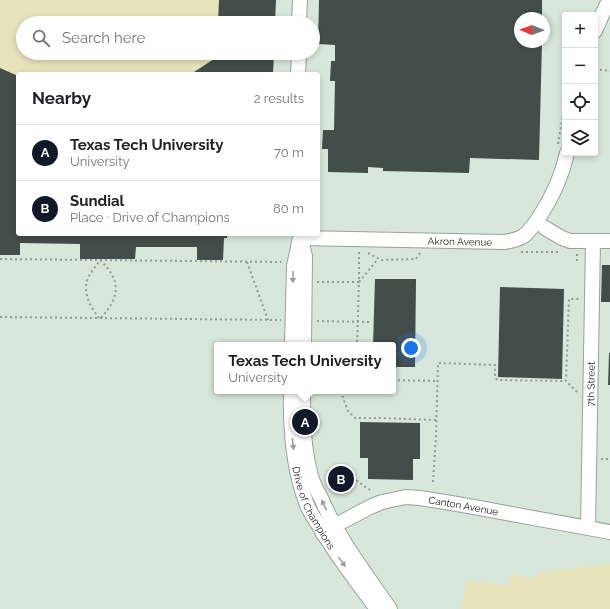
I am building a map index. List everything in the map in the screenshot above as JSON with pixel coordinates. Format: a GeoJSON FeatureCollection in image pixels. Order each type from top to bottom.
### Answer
{"type":"FeatureCollection","features":[{"type":"Feature","properties":{"kind":"street"},"geometry":{"type":"LineString","coordinates":[[299,16],[300,0]]}},
{"type":"Feature","properties":{"kind":"street"},"geometry":{"type":"LineString","coordinates":[[598,23],[610,0]]}},
{"type":"Feature","properties":{"kind":"street"},"geometry":{"type":"LineString","coordinates":[[298,72],[299,60]]}},
{"type":"Feature","properties":{"kind":"street","name":"Akron Avenue"},"geometry":{"type":"LineString","coordinates":[[300,238],[504,242],[517,240],[532,228],[548,203],[565,165],[563,156]]}},
{"type":"Feature","properties":{"kind":"street"},"geometry":{"type":"LineString","coordinates":[[545,228],[570,241],[610,241]]}},
{"type":"Feature","properties":{"kind":"street"},"geometry":{"type":"LineString","coordinates":[[292,342],[294,266],[300,238]]}},
{"type":"Feature","properties":{"kind":"street"},"geometry":{"type":"LineString","coordinates":[[300,238],[305,256],[304,342]]}},
{"type":"Feature","properties":{"kind":"street","name":"7th Street"},"geometry":{"type":"LineString","coordinates":[[588,528],[593,241]]}},
{"type":"Feature","properties":{"kind":"street","name":"Drive of Champions"},"geometry":{"type":"LineString","coordinates":[[291,394],[291,428],[293,445],[299,480],[308,506],[351,554],[390,609]]}},
{"type":"Feature","properties":{"kind":"street","name":"Drive of Champions"},"geometry":{"type":"LineString","coordinates":[[303,394],[304,446],[311,477],[322,502],[329,530],[330,546],[377,609]]}},
{"type":"Feature","properties":{"kind":"street","name":"Canton Avenue"},"geometry":{"type":"LineString","coordinates":[[329,530],[370,506],[406,497],[457,504],[610,532]]}},
{"type":"Feature","properties":{"kind":"path"},"geometry":{"type":"LineString","coordinates":[[598,69],[610,71]]}},
{"type":"Feature","properties":{"kind":"path"},"geometry":{"type":"LineString","coordinates":[[357,342],[359,252]]}},
{"type":"Feature","properties":{"kind":"path"},"geometry":{"type":"LineString","coordinates":[[578,252],[577,261],[580,265]]}},
{"type":"Feature","properties":{"kind":"path"},"geometry":{"type":"LineString","coordinates":[[359,282],[378,258]]}},
{"type":"Feature","properties":{"kind":"path"},"geometry":{"type":"LineString","coordinates":[[0,259],[283,262]]}},
{"type":"Feature","properties":{"kind":"path"},"geometry":{"type":"LineString","coordinates":[[100,260],[87,280],[86,289],[88,300],[100,318]]}},
{"type":"Feature","properties":{"kind":"path"},"geometry":{"type":"LineString","coordinates":[[100,260],[113,277],[116,291],[112,304],[100,318]]}},
{"type":"Feature","properties":{"kind":"path"},"geometry":{"type":"LineString","coordinates":[[247,262],[268,320]]}},
{"type":"Feature","properties":{"kind":"path"},"geometry":{"type":"LineString","coordinates":[[314,282],[359,282]]}},
{"type":"Feature","properties":{"kind":"path"},"geometry":{"type":"LineString","coordinates":[[566,382],[569,299],[580,299],[581,297]]}},
{"type":"Feature","properties":{"kind":"path"},"geometry":{"type":"LineString","coordinates":[[0,317],[283,320]]}},
{"type":"Feature","properties":{"kind":"path"},"geometry":{"type":"LineString","coordinates":[[314,321],[369,322]]}},
{"type":"Feature","properties":{"kind":"path"},"geometry":{"type":"LineString","coordinates":[[433,482],[438,363],[495,365],[495,378],[498,380],[566,382],[579,394]]}},
{"type":"Feature","properties":{"kind":"path"},"geometry":{"type":"LineString","coordinates":[[396,380],[437,381]]}},
{"type":"Feature","properties":{"kind":"path"},"geometry":{"type":"LineString","coordinates":[[342,394],[348,411],[355,418],[436,420]]}},
{"type":"Feature","properties":{"kind":"path"},"geometry":{"type":"LineString","coordinates":[[351,480],[357,481],[370,490]]}},
{"type":"Feature","properties":{"kind":"shaded area"},"geometry":{"type":"Polygon","coordinates":[[[0,0],[610,0],[610,609],[0,609],[0,0]]]}},
{"type":"Feature","properties":{"kind":"shaded area"},"geometry":{"type":"Polygon","coordinates":[[[0,0],[276,0],[275,16],[16,16],[16,60],[274,60],[273,72],[16,72],[16,236],[227,236],[227,238],[224,238],[223,260],[197,260],[197,247],[136,247],[135,259],[80,259],[80,244],[20,243],[20,255],[0,255],[0,0]]]}},
{"type":"Feature","properties":{"kind":"shaded area"},"geometry":{"type":"Polygon","coordinates":[[[610,564],[610,609],[462,609],[466,580],[509,585],[511,574],[531,578],[543,571],[610,564]]]}},
{"type":"Feature","properties":{"kind":"building"},"geometry":{"type":"Polygon","coordinates":[[[219,0],[276,0],[275,16],[218,16],[219,0]]]}},
{"type":"Feature","properties":{"kind":"building"},"geometry":{"type":"Polygon","coordinates":[[[319,0],[542,0],[542,12],[514,12],[514,48],[542,48],[539,160],[470,158],[469,173],[383,171],[383,168],[368,167],[368,173],[328,172],[328,149],[322,149],[323,130],[334,130],[335,81],[330,81],[331,61],[335,61],[335,45],[320,44],[320,16],[319,16],[319,0]]]}},
{"type":"Feature","properties":{"kind":"building"},"geometry":{"type":"Polygon","coordinates":[[[212,60],[274,60],[273,72],[194,72],[212,60]]]}},
{"type":"Feature","properties":{"kind":"building"},"geometry":{"type":"Polygon","coordinates":[[[0,68],[16,75],[16,236],[227,236],[227,238],[224,238],[223,260],[197,260],[197,247],[136,247],[135,259],[80,259],[80,244],[20,243],[20,255],[0,255],[0,68]]]}},
{"type":"Feature","properties":{"kind":"building"},"geometry":{"type":"Polygon","coordinates":[[[602,265],[610,265],[610,302],[601,302],[602,265]]]}},
{"type":"Feature","properties":{"kind":"building"},"geometry":{"type":"Polygon","coordinates":[[[375,279],[416,279],[415,367],[396,367],[396,342],[373,342],[375,279]]]}},
{"type":"Feature","properties":{"kind":"building"},"geometry":{"type":"Polygon","coordinates":[[[500,287],[564,289],[562,379],[498,377],[500,287]]]}},
{"type":"Feature","properties":{"kind":"building"},"geometry":{"type":"Polygon","coordinates":[[[609,353],[610,385],[608,385],[609,353]]]}},
{"type":"Feature","properties":{"kind":"building"},"geometry":{"type":"Polygon","coordinates":[[[360,422],[420,423],[420,459],[413,459],[413,480],[368,479],[368,458],[360,458],[360,422]]]}},
{"type":"Feature","properties":{"kind":"place","name":"Texas Tech University"},"geometry":{"type":"Point","coordinates":[305,422]}},
{"type":"Feature","properties":{"kind":"place","name":"Sundial"},"geometry":{"type":"Point","coordinates":[341,479]}}]}
